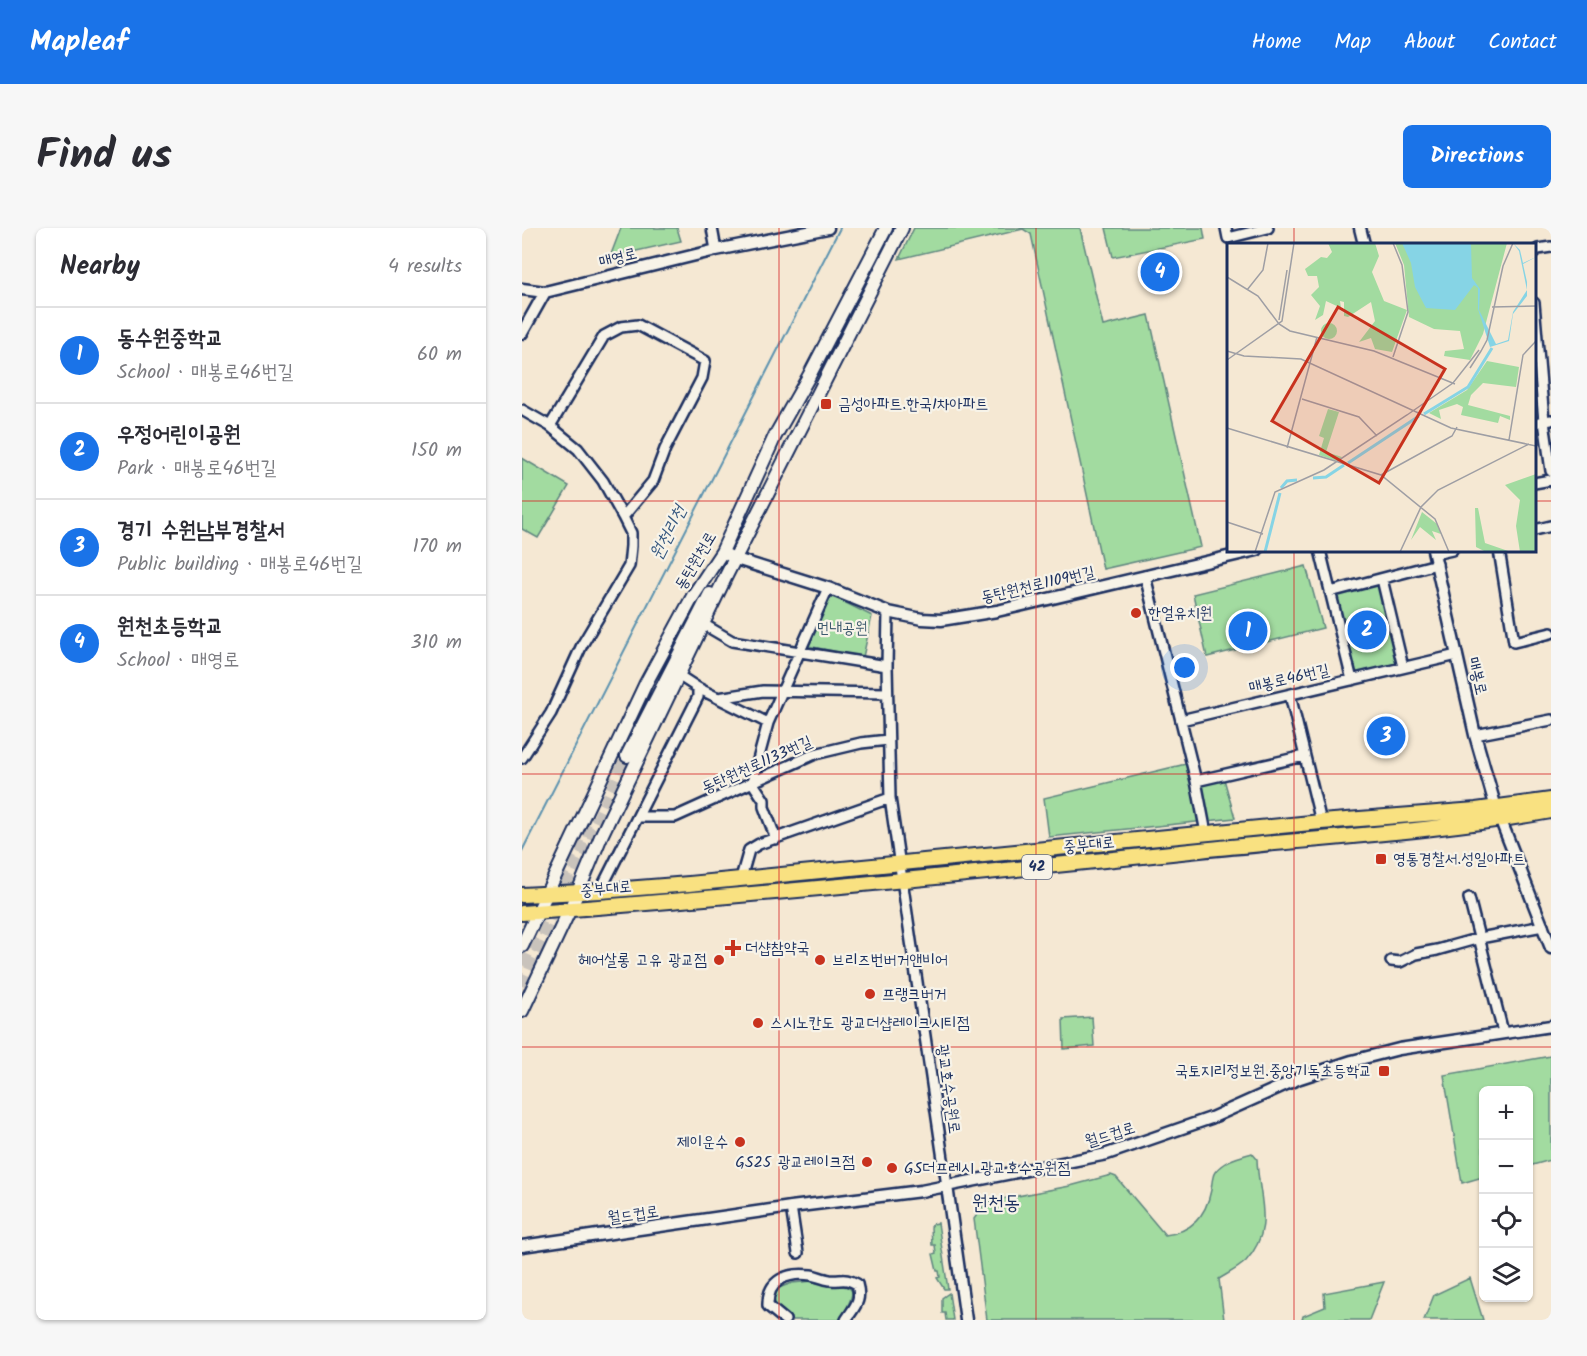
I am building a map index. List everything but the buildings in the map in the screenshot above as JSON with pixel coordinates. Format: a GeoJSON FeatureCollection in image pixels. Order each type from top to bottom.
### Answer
{"type":"FeatureCollection","features":[{"type":"Feature","properties":{"kind":"main road","name":"동탄원천로"},"geometry":{"type":"LineString","coordinates":[[522,946],[537,912],[534,895],[693,596],[722,552],[775,436],[886,228]]}},
{"type":"Feature","properties":{"kind":"main road","name":"동탄원천로"},"geometry":{"type":"LineString","coordinates":[[522,1011],[578,892],[602,834],[678,675],[902,228]]}},
{"type":"Feature","properties":{"kind":"main road"},"geometry":{"type":"LineString","coordinates":[[722,552],[622,754],[705,602],[736,559]]}},
{"type":"Feature","properties":{"kind":"main road","name":"중부대로"},"geometry":{"type":"LineString","coordinates":[[522,913],[904,881],[1448,827],[1551,800]]}},
{"type":"Feature","properties":{"kind":"main road"},"geometry":{"type":"LineString","coordinates":[[1447,812],[1448,827]]}},
{"type":"Feature","properties":{"kind":"main road","name":"중부대로"},"geometry":{"type":"LineString","coordinates":[[534,895],[741,878],[1321,822],[1447,812],[1498,814],[1551,812]]}},
{"type":"Feature","properties":{"kind":"street"},"geometry":{"type":"LineString","coordinates":[[712,228],[717,250]]}},
{"type":"Feature","properties":{"kind":"street","name":"매영로"},"geometry":{"type":"LineString","coordinates":[[522,289],[545,292],[717,250],[828,228]]}},
{"type":"Feature","properties":{"kind":"street"},"geometry":{"type":"LineString","coordinates":[[1226,228],[1228,238],[1268,228]]}},
{"type":"Feature","properties":{"kind":"street"},"geometry":{"type":"LineString","coordinates":[[1360,228],[1364,243]]}},
{"type":"Feature","properties":{"kind":"street"},"geometry":{"type":"LineString","coordinates":[[1536,250],[1551,247]]}},
{"type":"Feature","properties":{"kind":"street"},"geometry":{"type":"LineString","coordinates":[[522,333],[545,292]]}},
{"type":"Feature","properties":{"kind":"street"},"geometry":{"type":"LineString","coordinates":[[550,426],[604,336],[621,327],[638,325],[705,361],[702,378],[665,449],[654,481],[623,517]]}},
{"type":"Feature","properties":{"kind":"street"},"geometry":{"type":"LineString","coordinates":[[1536,329],[1543,421],[1551,471]]}},
{"type":"Feature","properties":{"kind":"street"},"geometry":{"type":"LineString","coordinates":[[522,410],[550,426],[578,449],[603,481],[631,533],[629,566],[582,645],[551,713],[522,758]]}},
{"type":"Feature","properties":{"kind":"street"},"geometry":{"type":"LineString","coordinates":[[1536,483],[1551,480]]}},
{"type":"Feature","properties":{"kind":"street"},"geometry":{"type":"LineString","coordinates":[[1536,529],[1551,525]]}},
{"type":"Feature","properties":{"kind":"street","name":"동탄원천로1109번길"},"geometry":{"type":"LineString","coordinates":[[722,552],[736,559],[828,588],[888,612],[922,619],[941,620],[997,611],[1248,552]]}},
{"type":"Feature","properties":{"kind":"street"},"geometry":{"type":"LineString","coordinates":[[1320,552],[1352,680]]}},
{"type":"Feature","properties":{"kind":"street"},"geometry":{"type":"LineString","coordinates":[[1499,552],[1514,642],[1551,633]]}},
{"type":"Feature","properties":{"kind":"street"},"geometry":{"type":"LineString","coordinates":[[1330,592],[1382,579],[1435,556]]}},
{"type":"Feature","properties":{"kind":"street","name":"매봉로"},"geometry":{"type":"LineString","coordinates":[[1435,556],[1475,735],[1498,814],[1551,948]]}},
{"type":"Feature","properties":{"kind":"street"},"geometry":{"type":"LineString","coordinates":[[1145,576],[1196,781],[1206,833]]}},
{"type":"Feature","properties":{"kind":"street"},"geometry":{"type":"LineString","coordinates":[[1382,579],[1403,668]]}},
{"type":"Feature","properties":{"kind":"street"},"geometry":{"type":"LineString","coordinates":[[776,838],[764,807],[764,800],[752,782],[768,723],[828,588]]}},
{"type":"Feature","properties":{"kind":"street","name":"광교호수공원로"},"geometry":{"type":"LineString","coordinates":[[888,612],[887,693],[890,798],[904,881],[966,1320]]}},
{"type":"Feature","properties":{"kind":"street"},"geometry":{"type":"LineString","coordinates":[[703,624],[732,641],[887,666]]}},
{"type":"Feature","properties":{"kind":"street","name":"매봉로46번길"},"geometry":{"type":"LineString","coordinates":[[1181,720],[1457,655]]}},
{"type":"Feature","properties":{"kind":"street"},"geometry":{"type":"LineString","coordinates":[[678,675],[698,688],[768,723]]}},
{"type":"Feature","properties":{"kind":"street"},"geometry":{"type":"LineString","coordinates":[[600,891],[698,697],[698,688]]}},
{"type":"Feature","properties":{"kind":"street"},"geometry":{"type":"LineString","coordinates":[[718,698],[763,691],[887,693]]}},
{"type":"Feature","properties":{"kind":"street"},"geometry":{"type":"LineString","coordinates":[[1290,694],[1321,822]]}},
{"type":"Feature","properties":{"kind":"street"},"geometry":{"type":"LineString","coordinates":[[1475,735],[1551,720]]}},
{"type":"Feature","properties":{"kind":"street","name":"동탄원천로1133번길"},"geometry":{"type":"LineString","coordinates":[[638,817],[675,817],[815,754],[861,743],[888,740]]}},
{"type":"Feature","properties":{"kind":"street"},"geometry":{"type":"LineString","coordinates":[[1196,781],[1304,756]]}},
{"type":"Feature","properties":{"kind":"street"},"geometry":{"type":"LineString","coordinates":[[741,878],[749,850],[776,838],[890,798]]}},
{"type":"Feature","properties":{"kind":"street"},"geometry":{"type":"LineString","coordinates":[[1469,898],[1503,1032]]}},
{"type":"Feature","properties":{"kind":"street"},"geometry":{"type":"LineString","coordinates":[[1391,961],[1400,962],[1416,954],[1480,938],[1543,926]]}},
{"type":"Feature","properties":{"kind":"street","name":"월드컵로"},"geometry":{"type":"LineString","coordinates":[[522,1246],[946,1186],[1107,1154],[1211,1118],[1300,1078],[1352,1061],[1399,1049],[1551,1026]]}},
{"type":"Feature","properties":{"kind":"street"},"geometry":{"type":"LineString","coordinates":[[791,1207],[798,1253]]}},
{"type":"Feature","properties":{"kind":"street"},"geometry":{"type":"LineString","coordinates":[[785,1320],[768,1306],[768,1294],[773,1283],[784,1278],[809,1274],[831,1280],[849,1279],[857,1284],[859,1299],[846,1320]]}},
{"type":"Feature","properties":{"kind":"green space"},"geometry":{"type":"Polygon","coordinates":[[[621,228],[677,228],[681,241],[610,257],[621,228]]]}},
{"type":"Feature","properties":{"kind":"green space"},"geometry":{"type":"Polygon","coordinates":[[[914,228],[1080,228],[1103,326],[1149,315],[1201,547],[1103,569],[1031,234],[1023,229],[899,259],[914,228]]]}},
{"type":"Feature","properties":{"kind":"green space"},"geometry":{"type":"Polygon","coordinates":[[[1106,228],[1203,228],[1205,239],[1113,257],[1106,228]]]}},
{"type":"Feature","properties":{"kind":"green space"},"geometry":{"type":"Polygon","coordinates":[[[522,458],[569,486],[538,538],[522,529],[522,458]]]}},
{"type":"Feature","properties":{"kind":"green space"},"geometry":{"type":"Polygon","coordinates":[[[1306,566],[1323,628],[1207,657],[1193,594],[1306,566]]]}},
{"type":"Feature","properties":{"kind":"green space"},"geometry":{"type":"Polygon","coordinates":[[[1379,585],[1398,665],[1356,675],[1337,595],[1379,585]]]}},
{"type":"Feature","properties":{"kind":"green space","name":"먼내공원"},"geometry":{"type":"Polygon","coordinates":[[[830,595],[872,616],[863,657],[808,646],[830,595]]]}},
{"type":"Feature","properties":{"kind":"green space"},"geometry":{"type":"Polygon","coordinates":[[[1186,764],[1193,787],[1224,779],[1235,818],[1049,837],[1044,798],[1186,764]]]}},
{"type":"Feature","properties":{"kind":"green space"},"geometry":{"type":"Polygon","coordinates":[[[1092,1017],[1094,1046],[1064,1049],[1063,1019],[1092,1017]]]}},
{"type":"Feature","properties":{"kind":"green space"},"geometry":{"type":"Polygon","coordinates":[[[1551,1056],[1551,1160],[1533,1165],[1533,1086],[1479,1086],[1479,1178],[1462,1183],[1444,1075],[1551,1056]]]}},
{"type":"Feature","properties":{"kind":"green space"},"geometry":{"type":"Polygon","coordinates":[[[1252,1153],[1257,1159],[1263,1212],[1261,1236],[1246,1261],[1219,1279],[1224,1320],[987,1320],[974,1219],[986,1202],[1070,1186],[1111,1175],[1116,1177],[1165,1235],[1183,1230],[1201,1215],[1209,1199],[1213,1176],[1219,1168],[1232,1160],[1252,1153]]]}},
{"type":"Feature","properties":{"kind":"green space"},"geometry":{"type":"Polygon","coordinates":[[[938,1223],[948,1289],[944,1289],[937,1278],[940,1277],[939,1271],[937,1271],[933,1254],[936,1253],[935,1245],[932,1245],[931,1227],[938,1223]]]}},
{"type":"Feature","properties":{"kind":"green space"},"geometry":{"type":"Polygon","coordinates":[[[1470,1278],[1483,1320],[1424,1320],[1434,1295],[1470,1278]]]}},
{"type":"Feature","properties":{"kind":"green space"},"geometry":{"type":"Polygon","coordinates":[[[813,1281],[848,1287],[851,1290],[852,1296],[840,1320],[792,1320],[777,1307],[774,1299],[776,1289],[792,1283],[813,1281]]]}},
{"type":"Feature","properties":{"kind":"green space"},"geometry":{"type":"Polygon","coordinates":[[[1384,1282],[1369,1320],[1302,1320],[1303,1316],[1325,1307],[1324,1293],[1384,1282]]]}},
{"type":"Feature","properties":{"kind":"green space"},"geometry":{"type":"Polygon","coordinates":[[[949,1293],[953,1320],[946,1320],[945,1313],[942,1313],[942,1298],[949,1293]]]}},
{"type":"Feature","properties":{"kind":"waterway","name":"원천리천"},"geometry":{"type":"LineString","coordinates":[[522,851],[840,228]]}},
{"type":"Feature","properties":{"kind":"tunnel"},"geometry":{"type":"LineString","coordinates":[[522,986],[627,756]]}},
{"type":"Feature","properties":{"kind":"tunnel"},"geometry":{"type":"LineString","coordinates":[[522,965],[590,814]]}},
{"type":"Feature","properties":{"kind":"place","name":"원천초등학교"},"geometry":{"type":"Point","coordinates":[1160,272]}},
{"type":"Feature","properties":{"kind":"place","name":"금성아파트.한국1차아파트"},"geometry":{"type":"Point","coordinates":[826,404]}},
{"type":"Feature","properties":{"kind":"place","name":"한얼유치원"},"geometry":{"type":"Point","coordinates":[1136,613]}},
{"type":"Feature","properties":{"kind":"place","name":"우정어린이공원"},"geometry":{"type":"Point","coordinates":[1367,630]}},
{"type":"Feature","properties":{"kind":"place","name":"동수원중학교"},"geometry":{"type":"Point","coordinates":[1248,631]}},
{"type":"Feature","properties":{"kind":"place","name":"경기 수원남부경찰서"},"geometry":{"type":"Point","coordinates":[1386,736]}},
{"type":"Feature","properties":{"kind":"place","name":"영통경찰서.성일아파트"},"geometry":{"type":"Point","coordinates":[1381,859]}},
{"type":"Feature","properties":{"kind":"place","name":"더샵참약국"},"geometry":{"type":"Point","coordinates":[733,948]}},
{"type":"Feature","properties":{"kind":"place","name":"헤어살롱 고유 광교점"},"geometry":{"type":"Point","coordinates":[719,960]}},
{"type":"Feature","properties":{"kind":"place","name":"브리즈번버거앤비어"},"geometry":{"type":"Point","coordinates":[820,960]}},
{"type":"Feature","properties":{"kind":"place","name":"프랭크버거"},"geometry":{"type":"Point","coordinates":[870,994]}},
{"type":"Feature","properties":{"kind":"place","name":"스시노칸도 광교더샵레이크시티점"},"geometry":{"type":"Point","coordinates":[758,1023]}},
{"type":"Feature","properties":{"kind":"place","name":"국토지리정보원.중앙기독초등학교"},"geometry":{"type":"Point","coordinates":[1384,1071]}},
{"type":"Feature","properties":{"kind":"place","name":"제이운수"},"geometry":{"type":"Point","coordinates":[740,1142]}},
{"type":"Feature","properties":{"kind":"place","name":"GS25 광교레이크점"},"geometry":{"type":"Point","coordinates":[867,1162]}},
{"type":"Feature","properties":{"kind":"place","name":"GS더프레시 광교호수공원점"},"geometry":{"type":"Point","coordinates":[892,1168]}},
{"type":"Feature","properties":{"kind":"district","name":"원천동"},"geometry":{"type":"Point","coordinates":[996,1204]}}]}
